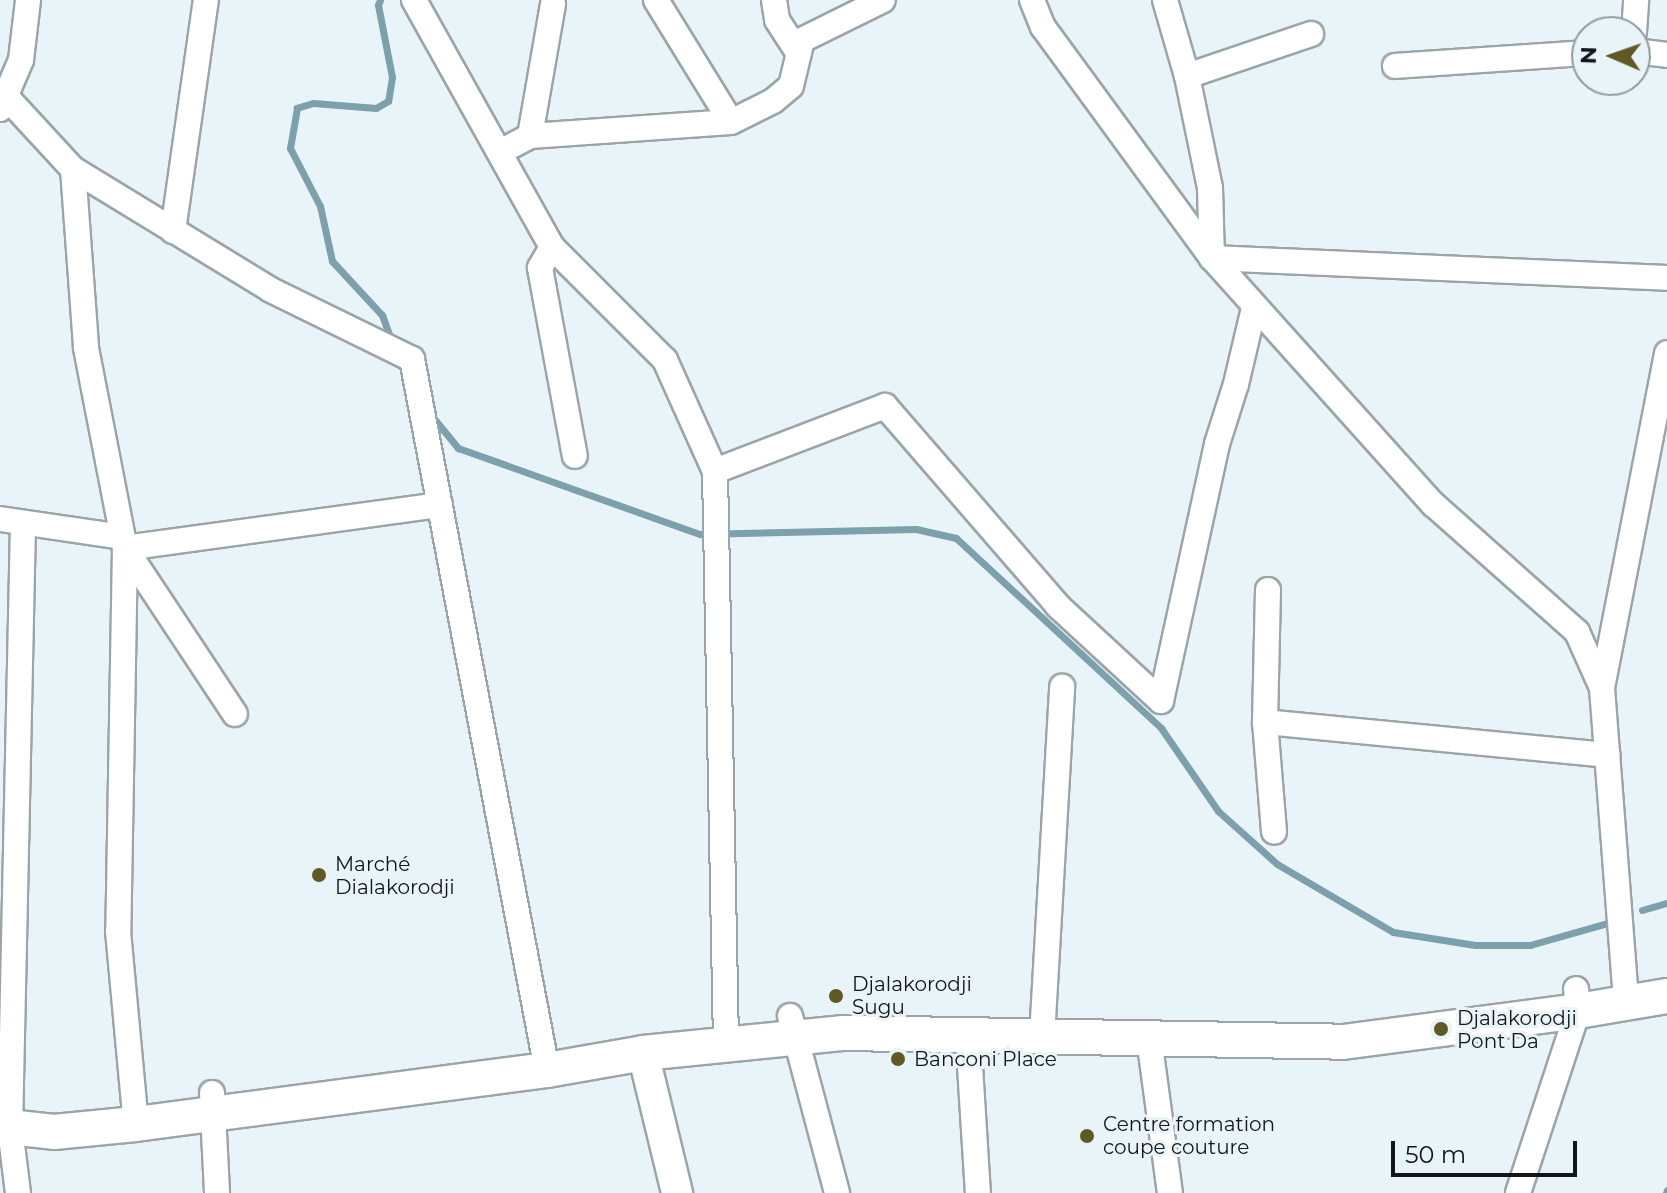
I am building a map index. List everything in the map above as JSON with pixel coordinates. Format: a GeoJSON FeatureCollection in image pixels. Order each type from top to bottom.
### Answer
{"type":"FeatureCollection","features":[{"type":"Feature","properties":{"kind":"main road"},"geometry":{"type":"LineString","coordinates":[[5,1117],[55,1112],[135,1113],[545,1059],[642,1042],[794,1027],[843,1011],[1042,1026],[1149,1038],[1343,1042],[1624,993],[1667,977]]}},
{"type":"Feature","properties":{"kind":"main road"},"geometry":{"type":"LineString","coordinates":[[1624,993],[1667,996]]}},
{"type":"Feature","properties":{"kind":"main road"},"geometry":{"type":"LineString","coordinates":[[794,1027],[844,1033],[968,1035],[1042,1026],[1342,1020],[1577,1000]]}},
{"type":"Feature","properties":{"kind":"street"},"geometry":{"type":"LineString","coordinates":[[28,0],[21,60],[1,98],[73,169],[271,290],[412,359],[545,1059]]}},
{"type":"Feature","properties":{"kind":"street"},"geometry":{"type":"LineString","coordinates":[[173,231],[206,0]]}},
{"type":"Feature","properties":{"kind":"street"},"geometry":{"type":"LineString","coordinates":[[414,0],[552,247],[665,360],[715,471],[726,1034]]}},
{"type":"Feature","properties":{"kind":"street"},"geometry":{"type":"LineString","coordinates":[[656,0],[731,122]]}},
{"type":"Feature","properties":{"kind":"street"},"geometry":{"type":"LineString","coordinates":[[774,0],[777,20],[799,54]]}},
{"type":"Feature","properties":{"kind":"street"},"geometry":{"type":"LineString","coordinates":[[500,152],[530,136],[731,122],[773,101],[791,86],[802,40],[883,0]]}},
{"type":"Feature","properties":{"kind":"street"},"geometry":{"type":"LineString","coordinates":[[1032,0],[1043,27],[1212,258],[1433,504],[1577,632],[1602,688]]}},
{"type":"Feature","properties":{"kind":"street"},"geometry":{"type":"LineString","coordinates":[[1165,0],[1187,76],[1210,188],[1212,258]]}},
{"type":"Feature","properties":{"kind":"street"},"geometry":{"type":"LineString","coordinates":[[530,136],[553,4]]}},
{"type":"Feature","properties":{"kind":"street"},"geometry":{"type":"LineString","coordinates":[[1187,76],[1311,34]]}},
{"type":"Feature","properties":{"kind":"street"},"geometry":{"type":"LineString","coordinates":[[1395,66],[1571,54]]}},
{"type":"Feature","properties":{"kind":"street"},"geometry":{"type":"LineString","coordinates":[[73,169],[86,348],[124,542],[118,931],[135,1113]]}},
{"type":"Feature","properties":{"kind":"street"},"geometry":{"type":"LineString","coordinates":[[552,247],[540,268],[575,456]]}},
{"type":"Feature","properties":{"kind":"street"},"geometry":{"type":"LineString","coordinates":[[1212,258],[1667,278]]}},
{"type":"Feature","properties":{"kind":"street"},"geometry":{"type":"LineString","coordinates":[[715,471],[885,406],[1058,606],[1161,701],[1217,444],[1236,384],[1254,308]]}},
{"type":"Feature","properties":{"kind":"street"},"geometry":{"type":"LineString","coordinates":[[1624,993],[1602,688],[1667,353]]}},
{"type":"Feature","properties":{"kind":"street"},"geometry":{"type":"LineString","coordinates":[[18,1193],[5,1117],[12,521],[124,542],[440,505]]}},
{"type":"Feature","properties":{"kind":"street"},"geometry":{"type":"LineString","coordinates":[[124,542],[235,714]]}},
{"type":"Feature","properties":{"kind":"street"},"geometry":{"type":"LineString","coordinates":[[1268,590],[1265,722],[1274,832]]}},
{"type":"Feature","properties":{"kind":"street"},"geometry":{"type":"LineString","coordinates":[[1042,1026],[1062,687]]}},
{"type":"Feature","properties":{"kind":"street"},"geometry":{"type":"LineString","coordinates":[[1265,722],[1607,755]]}},
{"type":"Feature","properties":{"kind":"street"},"geometry":{"type":"LineString","coordinates":[[1518,1193],[1577,1000]]}},
{"type":"Feature","properties":{"kind":"street"},"geometry":{"type":"LineString","coordinates":[[794,1027],[837,1193]]}},
{"type":"Feature","properties":{"kind":"street"},"geometry":{"type":"LineString","coordinates":[[968,1035],[978,1193]]}},
{"type":"Feature","properties":{"kind":"street"},"geometry":{"type":"LineString","coordinates":[[1149,1038],[1170,1193]]}},
{"type":"Feature","properties":{"kind":"street"},"geometry":{"type":"LineString","coordinates":[[642,1042],[677,1193]]}},
{"type":"Feature","properties":{"kind":"street"},"geometry":{"type":"LineString","coordinates":[[212,1103],[217,1193]]}},
{"type":"Feature","properties":{"kind":"waterway"},"geometry":{"type":"LineString","coordinates":[[380,0],[378,5],[392,77],[388,101],[376,108],[313,103],[297,108],[290,148],[320,206],[332,261],[382,315],[392,342]]}},
{"type":"Feature","properties":{"kind":"waterway"},"geometry":{"type":"LineString","coordinates":[[431,415],[458,448],[700,534],[916,529],[956,538],[1161,728],[1218,811],[1277,864],[1393,932],[1475,945],[1530,945],[1608,923]]}},
{"type":"Feature","properties":{"kind":"waterway"},"geometry":{"type":"LineString","coordinates":[[1642,910],[1667,903]]}},
{"type":"Feature","properties":{"kind":"place","name":"Marché Dialakorodji"},"geometry":{"type":"Point","coordinates":[319,875]}},
{"type":"Feature","properties":{"kind":"place","name":"Djalakorodji Sugu"},"geometry":{"type":"Point","coordinates":[836,996]}},
{"type":"Feature","properties":{"kind":"place","name":"Djalakorodji Pont Da"},"geometry":{"type":"Point","coordinates":[1441,1029]}},
{"type":"Feature","properties":{"kind":"place","name":"Banconi Place"},"geometry":{"type":"Point","coordinates":[898,1059]}},
{"type":"Feature","properties":{"kind":"place","name":"Centre formation coupe couture"},"geometry":{"type":"Point","coordinates":[1087,1136]}}]}
